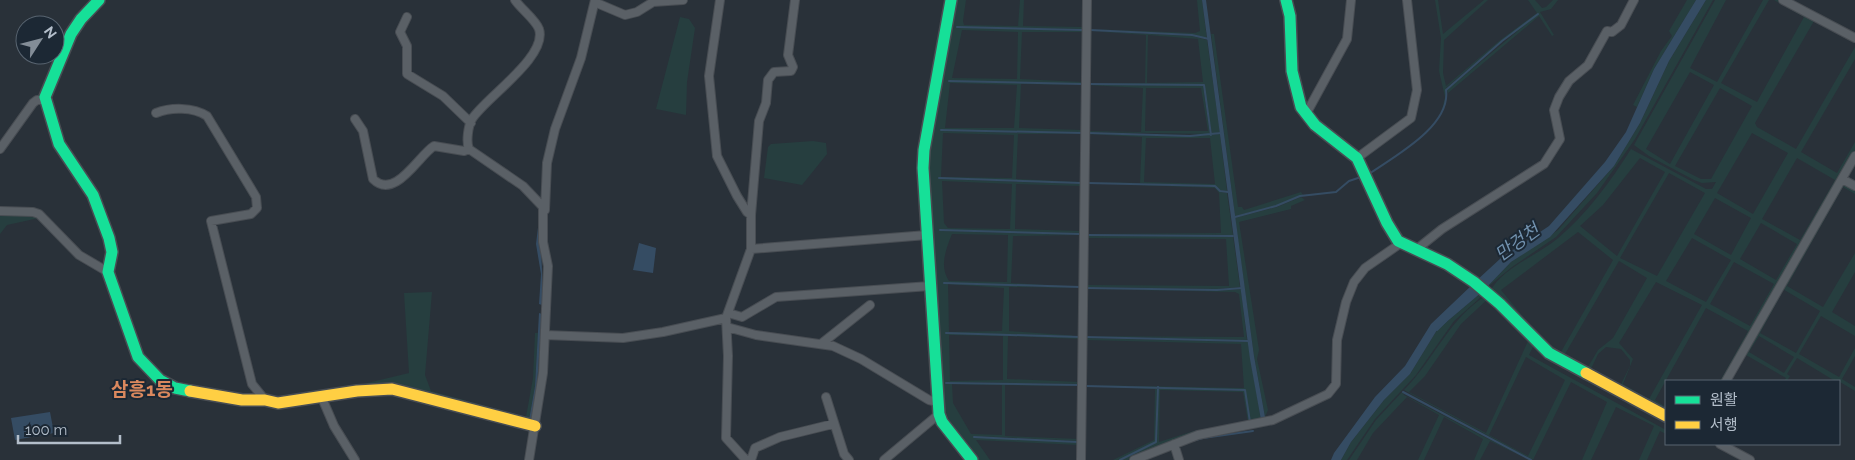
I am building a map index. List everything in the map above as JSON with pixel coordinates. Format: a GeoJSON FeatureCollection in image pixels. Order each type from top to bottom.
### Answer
{"type":"FeatureCollection","features":[{"type":"Feature","properties":{"kind":"street"},"geometry":{"type":"LineString","coordinates":[[99,0],[81,19],[66,42],[49,84],[46,100],[62,152],[86,183],[103,220],[112,246],[108,272],[134,350],[160,380],[176,388],[195,393],[278,403],[322,398],[357,391],[397,389],[535,426]]}},
{"type":"Feature","properties":{"kind":"street"},"geometry":{"type":"LineString","coordinates":[[469,149],[471,123],[516,74],[530,56],[539,40],[539,28],[515,0]]}},
{"type":"Feature","properties":{"kind":"street"},"geometry":{"type":"LineString","coordinates":[[530,460],[541,387],[545,335],[548,266],[542,231],[547,163],[555,130],[581,58],[597,2],[625,15],[637,12],[653,2],[683,0]]}},
{"type":"Feature","properties":{"kind":"street"},"geometry":{"type":"LineString","coordinates":[[720,0],[709,76],[717,156],[737,196],[751,215]]}},
{"type":"Feature","properties":{"kind":"street"},"geometry":{"type":"LineString","coordinates":[[746,460],[726,438],[727,316],[751,250],[751,215],[760,121],[766,103],[768,80],[774,72],[791,71],[793,67],[788,55],[795,0]]}},
{"type":"Feature","properties":{"kind":"street"},"geometry":{"type":"LineString","coordinates":[[951,0],[924,150],[927,235],[938,408],[942,422],[972,460]]}},
{"type":"Feature","properties":{"kind":"street"},"geometry":{"type":"LineString","coordinates":[[1081,460],[1087,0]]}},
{"type":"Feature","properties":{"kind":"street"},"geometry":{"type":"LineString","coordinates":[[1286,0],[1295,90],[1300,107],[1315,125],[1357,158],[1387,223],[1401,243],[1417,249],[1474,282],[1500,304],[1549,353],[1665,415]]}},
{"type":"Feature","properties":{"kind":"street"},"geometry":{"type":"LineString","coordinates":[[1306,114],[1348,39],[1351,0]]}},
{"type":"Feature","properties":{"kind":"street"},"geometry":{"type":"LineString","coordinates":[[1357,158],[1411,118],[1417,90],[1407,0]]}},
{"type":"Feature","properties":{"kind":"street"},"geometry":{"type":"LineString","coordinates":[[1417,249],[1442,229],[1544,164],[1560,139],[1554,110],[1559,97],[1569,81],[1588,65],[1607,32],[1612,32],[1621,25],[1634,0]]}},
{"type":"Feature","properties":{"kind":"street"},"geometry":{"type":"LineString","coordinates":[[1783,0],[1855,38]]}},
{"type":"Feature","properties":{"kind":"street"},"geometry":{"type":"LineString","coordinates":[[407,17],[400,32],[407,46],[406,72],[442,96],[471,123]]}},
{"type":"Feature","properties":{"kind":"street"},"geometry":{"type":"LineString","coordinates":[[0,149],[33,103],[36,100],[46,100]]}},
{"type":"Feature","properties":{"kind":"street"},"geometry":{"type":"LineString","coordinates":[[156,113],[172,108],[202,112],[207,116],[256,196],[257,208],[251,214],[211,221],[252,384],[264,400]]}},
{"type":"Feature","properties":{"kind":"street"},"geometry":{"type":"LineString","coordinates":[[355,119],[363,131],[374,179],[382,184],[401,180],[434,146],[464,151],[469,149]]}},
{"type":"Feature","properties":{"kind":"street"},"geometry":{"type":"LineString","coordinates":[[469,149],[523,186],[545,210]]}},
{"type":"Feature","properties":{"kind":"street"},"geometry":{"type":"LineString","coordinates":[[1727,380],[1855,156]]}},
{"type":"Feature","properties":{"kind":"street"},"geometry":{"type":"LineString","coordinates":[[1842,179],[1855,186]]}},
{"type":"Feature","properties":{"kind":"street"},"geometry":{"type":"LineString","coordinates":[[0,211],[33,212],[39,214],[79,255],[108,272]]}},
{"type":"Feature","properties":{"kind":"street"},"geometry":{"type":"LineString","coordinates":[[751,250],[927,235]]}},
{"type":"Feature","properties":{"kind":"street"},"geometry":{"type":"LineString","coordinates":[[1134,460],[1198,435],[1273,420],[1328,394],[1336,384],[1338,340],[1346,302],[1354,282],[1364,268],[1401,243]]}},
{"type":"Feature","properties":{"kind":"street"},"geometry":{"type":"LineString","coordinates":[[545,335],[623,338],[664,332],[727,316],[742,317],[776,297],[930,286]]}},
{"type":"Feature","properties":{"kind":"street"},"geometry":{"type":"LineString","coordinates":[[821,344],[870,305]]}},
{"type":"Feature","properties":{"kind":"street"},"geometry":{"type":"LineString","coordinates":[[727,327],[756,335],[832,346],[861,359],[929,400],[938,408]]}},
{"type":"Feature","properties":{"kind":"street"},"geometry":{"type":"LineString","coordinates":[[826,397],[844,454],[849,460]]}},
{"type":"Feature","properties":{"kind":"street"},"geometry":{"type":"LineString","coordinates":[[322,398],[334,426],[355,460]]}},
{"type":"Feature","properties":{"kind":"street"},"geometry":{"type":"LineString","coordinates":[[884,460],[938,408]]}},
{"type":"Feature","properties":{"kind":"street"},"geometry":{"type":"LineString","coordinates":[[751,460],[755,448],[780,437],[834,424]]}},
{"type":"Feature","properties":{"kind":"street"},"geometry":{"type":"LineString","coordinates":[[1174,444],[1179,460]]}},
{"type":"Feature","properties":{"kind":"street"},"geometry":{"type":"LineString","coordinates":[[1722,445],[1750,460]]}},
{"type":"Feature","properties":{"kind":"green space"},"geometry":{"type":"Polygon","coordinates":[[[956,0],[966,0],[964,25],[1018,26],[1020,0],[1024,0],[1023,26],[1084,27],[1084,29],[957,27],[1084,31],[1022,32],[1020,79],[1083,82],[1083,84],[948,81],[1083,85],[1021,84],[1019,128],[1083,130],[1083,132],[940,131],[1083,134],[1018,134],[1016,179],[1082,182],[938,179],[1083,184],[1082,186],[1016,184],[1015,229],[1081,231],[1081,233],[940,231],[1081,235],[1013,236],[1011,283],[1081,287],[943,283],[1081,288],[1009,287],[1009,331],[1080,336],[945,333],[1080,337],[1080,339],[1008,336],[1007,379],[1080,382],[1080,384],[945,382],[1080,386],[1005,385],[1005,436],[1079,439],[1079,441],[973,436],[1079,443],[1079,445],[976,440],[990,460],[979,460],[949,420],[944,408],[928,171],[929,153],[956,0]],[[962,30],[952,78],[1017,79],[1018,32],[962,30]],[[950,83],[945,128],[1014,128],[1017,85],[950,83]],[[943,133],[941,177],[1012,178],[1014,135],[943,133]],[[942,181],[944,223],[948,228],[1010,229],[1012,184],[942,181]],[[952,234],[944,258],[944,269],[949,281],[1007,282],[1008,235],[952,234]],[[948,284],[949,332],[1002,331],[1004,288],[948,284]],[[949,335],[950,381],[1003,380],[1003,336],[949,335]],[[952,384],[953,403],[971,434],[1002,435],[1002,385],[952,384]]]}},
{"type":"Feature","properties":{"kind":"green space"},"geometry":{"type":"Polygon","coordinates":[[[1197,0],[1202,0],[1207,39],[1191,34],[1087,29],[1195,33],[1200,31],[1197,0]]]}},
{"type":"Feature","properties":{"kind":"green space"},"geometry":{"type":"Polygon","coordinates":[[[1435,0],[1438,0],[1443,34],[1484,0],[1488,0],[1444,40],[1443,73],[1446,86],[1499,41],[1537,13],[1528,0],[1535,0],[1542,8],[1546,7],[1553,0],[1558,0],[1551,9],[1540,12],[1554,35],[1552,36],[1539,16],[1448,93],[1447,90],[1538,14],[1502,40],[1446,88],[1445,105],[1441,114],[1445,97],[1439,71],[1441,38],[1435,0]]]}},
{"type":"Feature","properties":{"kind":"green space"},"geometry":{"type":"Polygon","coordinates":[[[1687,0],[1696,0],[1654,69],[1637,107],[1633,105],[1661,51],[1672,36],[1669,31],[1687,0]]]}},
{"type":"Feature","properties":{"kind":"green space"},"geometry":{"type":"Polygon","coordinates":[[[1706,0],[1713,0],[1635,139],[1597,193],[1556,237],[1512,267],[1485,289],[1511,262],[1558,230],[1614,166],[1640,123],[1669,61],[1706,0]]]}},
{"type":"Feature","properties":{"kind":"green space"},"geometry":{"type":"Polygon","coordinates":[[[1715,0],[1726,0],[1690,68],[1717,82],[1763,0],[1769,0],[1721,83],[1757,102],[1804,17],[1774,0],[1780,0],[1832,27],[1830,30],[1814,21],[1755,123],[1757,127],[1796,149],[1855,47],[1855,59],[1801,152],[1837,173],[1855,142],[1855,153],[1725,380],[1721,380],[1748,331],[1706,308],[1655,400],[1665,406],[1665,412],[1607,378],[1621,384],[1630,366],[1630,360],[1621,349],[1606,347],[1598,354],[1591,369],[1606,377],[1560,358],[1490,291],[1503,275],[1549,245],[1568,230],[1606,185],[1631,149],[1706,189],[1712,189],[1716,182],[1702,183],[1694,180],[1649,156],[1634,145],[1715,0]],[[1690,72],[1646,149],[1670,164],[1714,85],[1690,72]],[[1720,88],[1675,166],[1701,179],[1711,179],[1752,106],[1720,88]],[[1752,133],[1717,193],[1753,214],[1788,153],[1752,133]],[[1640,158],[1603,205],[1580,226],[1617,256],[1665,172],[1640,158]],[[1797,158],[1762,219],[1800,240],[1835,180],[1797,158]],[[1669,173],[1620,258],[1657,276],[1705,193],[1669,173]],[[1715,198],[1694,234],[1731,255],[1751,218],[1715,198]],[[1761,223],[1740,259],[1776,280],[1797,244],[1761,223]],[[1578,232],[1501,290],[1541,338],[1561,352],[1613,260],[1578,232]],[[1692,238],[1666,281],[1706,302],[1731,260],[1692,238]],[[1619,261],[1565,354],[1588,367],[1598,350],[1613,338],[1647,278],[1619,261]],[[1734,262],[1710,304],[1750,326],[1774,284],[1734,262]],[[1656,282],[1619,343],[1633,359],[1623,384],[1649,399],[1702,305],[1656,282]]]}},
{"type":"Feature","properties":{"kind":"green space"},"geometry":{"type":"Polygon","coordinates":[[[680,17],[689,19],[695,28],[687,82],[686,115],[656,109],[680,17]]]}},
{"type":"Feature","properties":{"kind":"green space"},"geometry":{"type":"Polygon","coordinates":[[[1087,31],[1192,36],[1207,40],[1220,132],[1212,134],[1203,84],[1086,84],[1145,83],[1146,35],[1087,31]],[[1148,35],[1147,83],[1203,82],[1198,39],[1148,35]]]}},
{"type":"Feature","properties":{"kind":"green space"},"geometry":{"type":"Polygon","coordinates":[[[1211,34],[1214,34],[1238,207],[1242,207],[1244,210],[1301,192],[1303,195],[1275,206],[1235,216],[1211,34]]]}},
{"type":"Feature","properties":{"kind":"green space"},"geometry":{"type":"Polygon","coordinates":[[[1087,85],[1203,85],[1210,134],[1086,131],[1141,132],[1143,88],[1087,85]],[[1146,88],[1145,131],[1208,131],[1201,88],[1146,88]]]}},
{"type":"Feature","properties":{"kind":"green space"},"geometry":{"type":"Polygon","coordinates":[[[1086,134],[1191,136],[1220,134],[1227,191],[1220,190],[1215,186],[1087,182],[1140,183],[1142,137],[1086,134]],[[1146,138],[1144,182],[1215,184],[1210,138],[1146,138]]]}},
{"type":"Feature","properties":{"kind":"green space"},"geometry":{"type":"Polygon","coordinates":[[[813,141],[826,143],[827,154],[802,185],[764,178],[768,147],[771,144],[813,141]]]}},
{"type":"Feature","properties":{"kind":"green space"},"geometry":{"type":"Polygon","coordinates":[[[1087,183],[1215,187],[1220,192],[1227,193],[1233,235],[1085,234],[1221,233],[1219,193],[1215,188],[1087,183]]]}},
{"type":"Feature","properties":{"kind":"green space"},"geometry":{"type":"Polygon","coordinates":[[[1843,183],[1855,189],[1855,194],[1843,187],[1787,286],[1823,307],[1855,253],[1855,272],[1832,312],[1855,326],[1855,336],[1821,316],[1799,354],[1839,377],[1855,348],[1855,356],[1842,379],[1855,387],[1855,391],[1840,382],[1840,380],[1833,380],[1797,358],[1787,374],[1790,376],[1788,380],[1785,380],[1786,378],[1746,355],[1732,380],[1729,380],[1778,293],[1781,295],[1760,333],[1796,353],[1820,311],[1781,288],[1843,183]],[[1759,336],[1749,352],[1784,373],[1794,357],[1759,336]]]}},
{"type":"Feature","properties":{"kind":"green space"},"geometry":{"type":"Polygon","coordinates":[[[1301,197],[1305,200],[1291,206],[1291,209],[1239,222],[1259,350],[1257,359],[1268,410],[1265,417],[1254,356],[1235,218],[1277,207],[1301,197]]]}},
{"type":"Feature","properties":{"kind":"green space"},"geometry":{"type":"Polygon","coordinates":[[[0,213],[29,213],[39,218],[7,225],[0,234],[0,213]]]}},
{"type":"Feature","properties":{"kind":"green space"},"geometry":{"type":"Polygon","coordinates":[[[1085,236],[1233,236],[1240,287],[1217,289],[1085,287],[1085,285],[1229,286],[1226,239],[1085,238],[1085,236]]]}},
{"type":"Feature","properties":{"kind":"green space"},"geometry":{"type":"Polygon","coordinates":[[[1084,289],[1217,291],[1241,289],[1247,340],[1084,336],[1244,337],[1239,294],[1235,292],[1084,289]]]}},
{"type":"Feature","properties":{"kind":"green space"},"geometry":{"type":"Polygon","coordinates":[[[432,292],[425,375],[431,391],[526,417],[533,378],[535,333],[538,333],[535,386],[529,420],[394,384],[361,389],[359,385],[409,373],[404,293],[432,292]]]}},
{"type":"Feature","properties":{"kind":"green space"},"geometry":{"type":"Polygon","coordinates":[[[1482,292],[1482,296],[1454,321],[1416,375],[1375,419],[1347,460],[1341,460],[1351,442],[1384,400],[1410,374],[1437,330],[1482,292]]]}},
{"type":"Feature","properties":{"kind":"green space"},"geometry":{"type":"Polygon","coordinates":[[[1487,295],[1490,297],[1461,324],[1425,376],[1409,392],[1486,433],[1528,341],[1516,327],[1535,343],[1529,355],[1665,429],[1665,434],[1660,431],[1647,460],[1639,460],[1654,426],[1616,407],[1591,460],[1582,460],[1607,402],[1571,382],[1533,460],[1404,390],[1462,315],[1487,295]],[[1526,357],[1489,435],[1528,456],[1565,380],[1526,357]]]}},
{"type":"Feature","properties":{"kind":"green space"},"geometry":{"type":"Polygon","coordinates":[[[1084,338],[1248,342],[1261,420],[1164,445],[1128,460],[1121,460],[1157,442],[1158,388],[1245,391],[1249,421],[1245,390],[1083,385],[1244,388],[1241,344],[1086,340],[1084,338]],[[1160,390],[1159,442],[1197,430],[1248,422],[1243,392],[1160,390]]]}},
{"type":"Feature","properties":{"kind":"green space"},"geometry":{"type":"Polygon","coordinates":[[[1083,386],[1157,388],[1156,442],[1119,460],[1113,460],[1154,440],[1155,389],[1083,386]]]}},
{"type":"Feature","properties":{"kind":"green space"},"geometry":{"type":"Polygon","coordinates":[[[1402,392],[1404,395],[1529,460],[1490,441],[1480,460],[1474,460],[1483,439],[1444,417],[1424,460],[1418,460],[1439,415],[1407,397],[1373,433],[1357,460],[1349,460],[1376,420],[1402,392]]]}},
{"type":"Feature","properties":{"kind":"water"},"geometry":{"type":"Polygon","coordinates":[[[1202,0],[1206,0],[1254,356],[1265,417],[1261,420],[1250,359],[1202,0]]]}},
{"type":"Feature","properties":{"kind":"water"},"geometry":{"type":"Polygon","coordinates":[[[1696,0],[1706,0],[1669,61],[1640,123],[1614,166],[1550,237],[1511,262],[1485,289],[1476,281],[1501,258],[1549,226],[1605,162],[1626,132],[1654,69],[1696,0]]]}},
{"type":"Feature","properties":{"kind":"water"},"geometry":{"type":"Polygon","coordinates":[[[540,211],[542,305],[539,304],[541,274],[536,244],[540,211]]]}},
{"type":"Feature","properties":{"kind":"water"},"geometry":{"type":"Polygon","coordinates":[[[639,243],[656,248],[653,273],[633,270],[639,243]]]}},
{"type":"Feature","properties":{"kind":"water"},"geometry":{"type":"Polygon","coordinates":[[[1473,284],[1482,292],[1437,330],[1410,374],[1384,400],[1351,442],[1341,460],[1331,460],[1334,453],[1375,397],[1405,366],[1431,324],[1473,284]]]}},
{"type":"Feature","properties":{"kind":"water"},"geometry":{"type":"Polygon","coordinates":[[[539,313],[542,314],[537,386],[532,420],[529,420],[535,386],[539,313]]]}},
{"type":"Feature","properties":{"kind":"water"},"geometry":{"type":"Polygon","coordinates":[[[50,412],[54,433],[15,440],[11,418],[50,412]]]}},
{"type":"Feature","properties":{"kind":"waterway"},"geometry":{"type":"LineString","coordinates":[[1369,174],[1406,149],[1431,128],[1440,116],[1445,103],[1446,90],[1502,41],[1538,14]]}},
{"type":"Feature","properties":{"kind":"waterway"},"geometry":{"type":"LineString","coordinates":[[957,27],[1082,30]]}},
{"type":"Feature","properties":{"kind":"waterway"},"geometry":{"type":"LineString","coordinates":[[1090,30],[1192,35],[1209,39]]}},
{"type":"Feature","properties":{"kind":"waterway"},"geometry":{"type":"LineString","coordinates":[[949,81],[1082,84]]}},
{"type":"Feature","properties":{"kind":"waterway"},"geometry":{"type":"LineString","coordinates":[[1088,84],[1204,85],[1211,135]]}},
{"type":"Feature","properties":{"kind":"waterway"},"geometry":{"type":"LineString","coordinates":[[941,130],[1083,133]]}},
{"type":"Feature","properties":{"kind":"waterway"},"geometry":{"type":"LineString","coordinates":[[1089,133],[1190,136],[1221,133]]}},
{"type":"Feature","properties":{"kind":"waterway"},"geometry":{"type":"LineString","coordinates":[[1235,217],[1276,206],[1300,196],[1336,192],[1349,181],[1361,177]]}},
{"type":"Feature","properties":{"kind":"waterway"},"geometry":{"type":"LineString","coordinates":[[939,178],[1081,183]]}},
{"type":"Feature","properties":{"kind":"waterway"},"geometry":{"type":"LineString","coordinates":[[1088,183],[1215,186],[1220,191],[1228,192]]}},
{"type":"Feature","properties":{"kind":"waterway"},"geometry":{"type":"LineString","coordinates":[[940,230],[1080,234]]}},
{"type":"Feature","properties":{"kind":"waterway"},"geometry":{"type":"LineString","coordinates":[[1086,235],[1233,236]]}},
{"type":"Feature","properties":{"kind":"waterway"},"geometry":{"type":"LineString","coordinates":[[944,283],[1080,287]]}},
{"type":"Feature","properties":{"kind":"waterway"},"geometry":{"type":"LineString","coordinates":[[1085,288],[1217,290],[1242,288]]}},
{"type":"Feature","properties":{"kind":"waterway","name":"만겅천"},"geometry":{"type":"LineString","coordinates":[[1437,330],[1446,321]]}},
{"type":"Feature","properties":{"kind":"waterway"},"geometry":{"type":"LineString","coordinates":[[946,333],[1080,337]]}},
{"type":"Feature","properties":{"kind":"waterway"},"geometry":{"type":"LineString","coordinates":[[1085,337],[1248,341]]}},
{"type":"Feature","properties":{"kind":"waterway"},"geometry":{"type":"LineString","coordinates":[[946,383],[1078,385]]}},
{"type":"Feature","properties":{"kind":"waterway"},"geometry":{"type":"LineString","coordinates":[[1085,386],[1245,390],[1250,422]]}},
{"type":"Feature","properties":{"kind":"waterway"},"geometry":{"type":"LineString","coordinates":[[1120,460],[1156,442],[1158,387]]}},
{"type":"Feature","properties":{"kind":"waterway"},"geometry":{"type":"LineString","coordinates":[[1403,392],[1531,460]]}},
{"type":"Feature","properties":{"kind":"waterway"},"geometry":{"type":"LineString","coordinates":[[1192,441],[1253,431]]}},
{"type":"Feature","properties":{"kind":"waterway"},"geometry":{"type":"LineString","coordinates":[[974,437],[1077,442]]}},
{"type":"Feature","properties":{"kind":"traffic: fast"},"geometry":{"type":"LineString","coordinates":[[99,0],[81,19],[71,34],[45,97],[59,144],[93,195],[109,238],[112,252],[108,272],[138,357],[160,380],[175,388],[190,391]]}},
{"type":"Feature","properties":{"kind":"traffic: fast"},"geometry":{"type":"LineString","coordinates":[[951,0],[924,150],[923,168],[939,414],[942,422],[972,460]]}},
{"type":"Feature","properties":{"kind":"traffic: fast"},"geometry":{"type":"LineString","coordinates":[[1286,0],[1290,16],[1292,71],[1301,107],[1315,125],[1357,158],[1387,223],[1398,241],[1447,264],[1474,282],[1500,304],[1549,353],[1586,373]]}},
{"type":"Feature","properties":{"kind":"traffic: slow"},"geometry":{"type":"LineString","coordinates":[[1586,373],[1665,415]]}},
{"type":"Feature","properties":{"kind":"traffic: slow"},"geometry":{"type":"LineString","coordinates":[[190,391],[242,400],[265,400],[278,403],[357,391],[392,389],[535,426]]}},
{"type":"Feature","properties":{"kind":"district","name":"삼흥1동"},"geometry":{"type":"Point","coordinates":[142,389]}}]}
